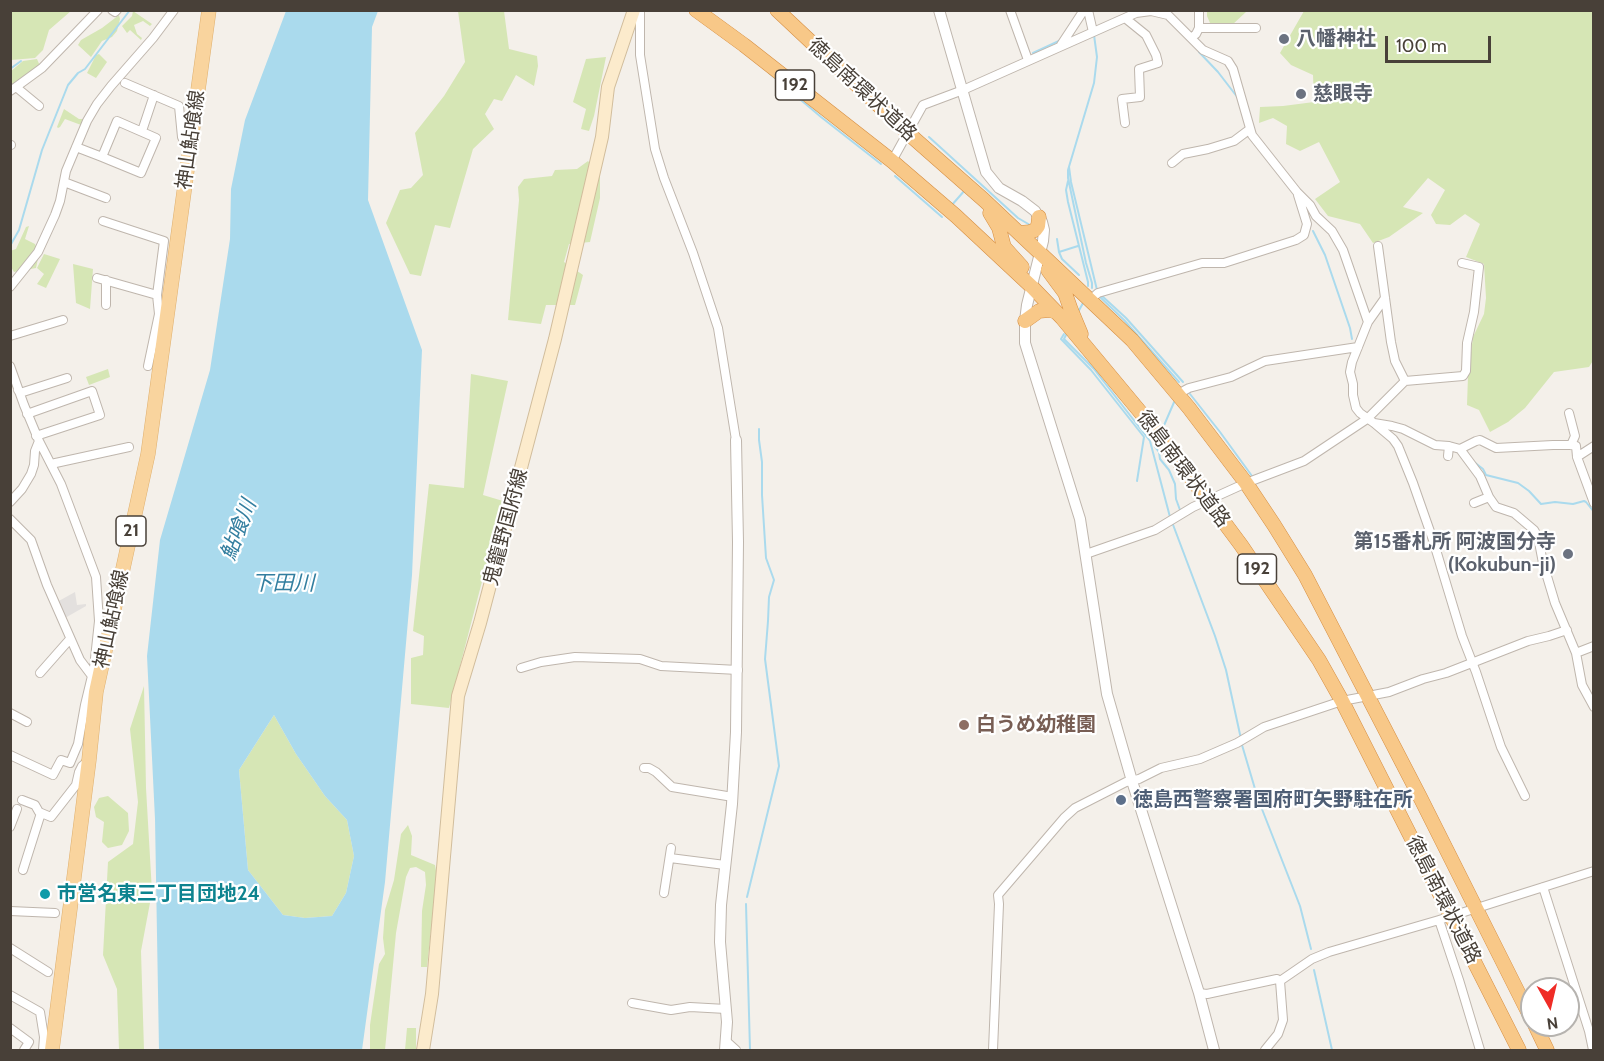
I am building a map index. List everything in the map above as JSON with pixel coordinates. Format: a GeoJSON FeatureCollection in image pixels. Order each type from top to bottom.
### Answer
{"type":"FeatureCollection","features":[{"type":"Feature","properties":{"kind":"highway","name":"徳島南環状道路"},"geometry":{"type":"LineString","coordinates":[[696,10],[892,161],[956,216],[1032,286],[1156,431],[1275,594],[1319,660],[1342,701],[1445,918],[1519,1050]]}},
{"type":"Feature","properties":{"kind":"highway","name":"徳島南環状道路"},"geometry":{"type":"LineString","coordinates":[[777,10],[1132,340],[1178,394],[1246,483],[1305,575],[1520,996]]}},
{"type":"Feature","properties":{"kind":"highway"},"geometry":{"type":"LineString","coordinates":[[984,200],[999,228],[1004,247],[1022,266],[1032,286]]}},
{"type":"Feature","properties":{"kind":"highway"},"geometry":{"type":"LineString","coordinates":[[1019,233],[1035,230],[1039,217]]}},
{"type":"Feature","properties":{"kind":"highway"},"geometry":{"type":"LineString","coordinates":[[1040,254],[1050,274],[1065,293],[1086,347]]}},
{"type":"Feature","properties":{"kind":"highway"},"geometry":{"type":"LineString","coordinates":[[1025,321],[1039,311],[1056,312]]}},
{"type":"Feature","properties":{"kind":"main road","name":"神山鮎喰線"},"geometry":{"type":"LineString","coordinates":[[52,1050],[96,692],[148,454],[163,315],[209,10]]}},
{"type":"Feature","properties":{"kind":"main road","name":"鬼籠野国府線"},"geometry":{"type":"LineString","coordinates":[[423,1050],[432,994],[458,696],[480,623],[555,339],[602,137],[608,87],[634,10]]}},
{"type":"Feature","properties":{"kind":"street"},"geometry":{"type":"LineString","coordinates":[[39,106],[13,89],[42,68],[98,10]]}},
{"type":"Feature","properties":{"kind":"street"},"geometry":{"type":"LineString","coordinates":[[112,10],[115,12],[117,10]]}},
{"type":"Feature","properties":{"kind":"street"},"geometry":{"type":"LineString","coordinates":[[10,287],[38,252],[55,215],[66,171],[97,104],[174,10]]}},
{"type":"Feature","properties":{"kind":"street"},"geometry":{"type":"LineString","coordinates":[[640,10],[640,55],[656,149],[664,178],[685,231],[718,328],[736,440],[738,670],[733,797],[721,905],[720,942],[726,1009],[726,1046],[736,1050]]}},
{"type":"Feature","properties":{"kind":"street"},"geometry":{"type":"LineString","coordinates":[[939,10],[986,172],[999,188],[1022,201],[1039,217],[1044,230],[1025,321],[1025,343],[1080,519],[1107,694],[1199,993],[1214,1050]]}},
{"type":"Feature","properties":{"kind":"street"},"geometry":{"type":"LineString","coordinates":[[1010,10],[1028,60]]}},
{"type":"Feature","properties":{"kind":"street"},"geometry":{"type":"LineString","coordinates":[[1061,45],[1086,10]]}},
{"type":"Feature","properties":{"kind":"street"},"geometry":{"type":"LineString","coordinates":[[1086,10],[1094,32]]}},
{"type":"Feature","properties":{"kind":"street"},"geometry":{"type":"LineString","coordinates":[[1191,38],[1199,28],[1199,10]]}},
{"type":"Feature","properties":{"kind":"street"},"geometry":{"type":"LineString","coordinates":[[892,161],[923,105],[963,90],[1061,45],[1143,11],[1161,13],[1172,18],[1203,50],[1224,58],[1231,65],[1252,135],[1316,216],[1332,231],[1343,250],[1368,322]]}},
{"type":"Feature","properties":{"kind":"street"},"geometry":{"type":"LineString","coordinates":[[1125,18],[1146,35],[1158,63],[1139,69],[1140,97],[1122,99],[1125,123]]}},
{"type":"Feature","properties":{"kind":"street"},"geometry":{"type":"LineString","coordinates":[[1199,28],[1256,28]]}},
{"type":"Feature","properties":{"kind":"street"},"geometry":{"type":"LineString","coordinates":[[125,83],[179,106],[182,137],[189,154]]}},
{"type":"Feature","properties":{"kind":"street"},"geometry":{"type":"LineString","coordinates":[[142,131],[154,95]]}},
{"type":"Feature","properties":{"kind":"street"},"geometry":{"type":"LineString","coordinates":[[76,147],[141,173],[156,138],[117,121],[102,157]]}},
{"type":"Feature","properties":{"kind":"street"},"geometry":{"type":"LineString","coordinates":[[1172,163],[1183,154],[1234,141],[1250,129]]}},
{"type":"Feature","properties":{"kind":"street"},"geometry":{"type":"LineString","coordinates":[[64,182],[106,198]]}},
{"type":"Feature","properties":{"kind":"street"},"geometry":{"type":"LineString","coordinates":[[1090,300],[1098,293],[1202,263],[1224,263],[1296,240],[1304,235],[1307,224],[1297,192]]}},
{"type":"Feature","properties":{"kind":"street"},"geometry":{"type":"LineString","coordinates":[[103,221],[164,241],[157,296],[163,315],[148,366]]}},
{"type":"Feature","properties":{"kind":"street"},"geometry":{"type":"LineString","coordinates":[[1378,246],[1395,361],[1405,381]]}},
{"type":"Feature","properties":{"kind":"street"},"geometry":{"type":"LineString","coordinates":[[1086,554],[1155,530],[1193,507],[1246,483],[1304,461],[1371,421],[1405,381],[1463,376],[1466,371],[1467,343],[1474,312],[1479,267],[1462,263]]}},
{"type":"Feature","properties":{"kind":"street"},"geometry":{"type":"LineString","coordinates":[[97,278],[157,296]]}},
{"type":"Feature","properties":{"kind":"street"},"geometry":{"type":"LineString","coordinates":[[106,280],[106,305]]}},
{"type":"Feature","properties":{"kind":"street"},"geometry":{"type":"LineString","coordinates":[[1385,298],[1368,322],[1352,362],[1350,372],[1356,408],[1393,439],[1398,446],[1413,483],[1462,636],[1501,747],[1525,796]]}},
{"type":"Feature","properties":{"kind":"street"},"geometry":{"type":"LineString","coordinates":[[10,336],[63,320]]}},
{"type":"Feature","properties":{"kind":"street"},"geometry":{"type":"LineString","coordinates":[[1178,394],[1189,388],[1231,377],[1265,361],[1358,347]]}},
{"type":"Feature","properties":{"kind":"street"},"geometry":{"type":"LineString","coordinates":[[10,366],[37,438],[61,484],[96,577],[99,621],[92,676],[78,744],[70,764],[61,760],[52,775],[10,755]]}},
{"type":"Feature","properties":{"kind":"street"},"geometry":{"type":"LineString","coordinates":[[10,378],[20,393]]}},
{"type":"Feature","properties":{"kind":"street"},"geometry":{"type":"LineString","coordinates":[[20,393],[67,378]]}},
{"type":"Feature","properties":{"kind":"street"},"geometry":{"type":"LineString","coordinates":[[27,414],[92,391],[100,415],[37,438]]}},
{"type":"Feature","properties":{"kind":"street"},"geometry":{"type":"LineString","coordinates":[[1569,413],[1575,436],[1571,445]]}},
{"type":"Feature","properties":{"kind":"street"},"geometry":{"type":"LineString","coordinates":[[1371,421],[1403,429],[1435,445],[1460,448],[1480,440],[1496,448],[1575,446],[1593,503]]}},
{"type":"Feature","properties":{"kind":"street"},"geometry":{"type":"LineString","coordinates":[[10,502],[31,474],[37,438]]}},
{"type":"Feature","properties":{"kind":"street"},"geometry":{"type":"LineString","coordinates":[[1448,456],[1449,446]]}},
{"type":"Feature","properties":{"kind":"street"},"geometry":{"type":"LineString","coordinates":[[51,464],[129,447]]}},
{"type":"Feature","properties":{"kind":"street"},"geometry":{"type":"LineString","coordinates":[[1577,457],[1593,447]]}},
{"type":"Feature","properties":{"kind":"street"},"geometry":{"type":"LineString","coordinates":[[1460,448],[1480,476],[1496,507],[1514,513],[1534,530],[1538,537],[1549,583],[1576,653],[1582,685],[1593,707]]}},
{"type":"Feature","properties":{"kind":"street"},"geometry":{"type":"LineString","coordinates":[[1474,503],[1489,497]]}},
{"type":"Feature","properties":{"kind":"street"},"geometry":{"type":"LineString","coordinates":[[10,519],[31,540],[70,639],[80,660],[92,676],[96,692]]}},
{"type":"Feature","properties":{"kind":"street"},"geometry":{"type":"LineString","coordinates":[[993,1050],[998,895],[1075,808],[1126,782],[1139,779],[1161,768],[1200,759],[1264,727],[1342,701],[1368,697],[1446,673],[1528,641],[1567,630]]}},
{"type":"Feature","properties":{"kind":"street"},"geometry":{"type":"LineString","coordinates":[[40,673],[70,639]]}},
{"type":"Feature","properties":{"kind":"street"},"geometry":{"type":"LineString","coordinates":[[1576,653],[1593,646]]}},
{"type":"Feature","properties":{"kind":"street"},"geometry":{"type":"LineString","coordinates":[[521,668],[541,662],[575,657],[640,659],[661,666],[738,670]]}},
{"type":"Feature","properties":{"kind":"street"},"geometry":{"type":"LineString","coordinates":[[1582,685],[1593,684]]}},
{"type":"Feature","properties":{"kind":"street"},"geometry":{"type":"LineString","coordinates":[[10,713],[27,722]]}},
{"type":"Feature","properties":{"kind":"street"},"geometry":{"type":"LineString","coordinates":[[22,800],[34,805],[40,813],[51,817],[76,785],[82,766],[89,760]]}},
{"type":"Feature","properties":{"kind":"street"},"geometry":{"type":"LineString","coordinates":[[644,768],[656,772],[672,787],[733,797]]}},
{"type":"Feature","properties":{"kind":"street"},"geometry":{"type":"LineString","coordinates":[[10,826],[17,809]]}},
{"type":"Feature","properties":{"kind":"street"},"geometry":{"type":"LineString","coordinates":[[23,870],[40,813]]}},
{"type":"Feature","properties":{"kind":"street"},"geometry":{"type":"LineString","coordinates":[[664,894],[670,853],[725,865]]}},
{"type":"Feature","properties":{"kind":"street"},"geometry":{"type":"LineString","coordinates":[[1280,981],[1312,959],[1329,952],[1476,909],[1593,871]]}},
{"type":"Feature","properties":{"kind":"street"},"geometry":{"type":"LineString","coordinates":[[1543,887],[1593,1050]]}},
{"type":"Feature","properties":{"kind":"street"},"geometry":{"type":"LineString","coordinates":[[10,911],[55,913]]}},
{"type":"Feature","properties":{"kind":"street"},"geometry":{"type":"LineString","coordinates":[[1445,918],[1459,980],[1480,1050]]}},
{"type":"Feature","properties":{"kind":"street"},"geometry":{"type":"LineString","coordinates":[[10,948],[48,972]]}},
{"type":"Feature","properties":{"kind":"street"},"geometry":{"type":"LineString","coordinates":[[1199,993],[1207,994],[1277,979],[1280,981]]}},
{"type":"Feature","properties":{"kind":"street"},"geometry":{"type":"LineString","coordinates":[[1265,1050],[1278,1034],[1283,1020],[1280,981]]}},
{"type":"Feature","properties":{"kind":"street"},"geometry":{"type":"LineString","coordinates":[[12,998],[40,1012],[44,1037],[43,1050]]}},
{"type":"Feature","properties":{"kind":"street"},"geometry":{"type":"LineString","coordinates":[[632,1003],[671,1010],[690,1006],[726,1009]]}},
{"type":"Feature","properties":{"kind":"street"},"geometry":{"type":"LineString","coordinates":[[10,1028],[29,1042],[24,1050]]}},
{"type":"Feature","properties":{"kind":"green space"},"geometry":{"type":"Polygon","coordinates":[[[11,10],[71,11],[49,30],[43,50],[35,58],[11,60],[11,10]]]}},
{"type":"Feature","properties":{"kind":"green space"},"geometry":{"type":"Polygon","coordinates":[[[1245,10],[1246,12],[1232,25],[1210,23],[1207,16],[1207,11],[1245,10]]]}},
{"type":"Feature","properties":{"kind":"green space"},"geometry":{"type":"Polygon","coordinates":[[[133,11],[152,24],[150,26],[143,21],[134,25],[141,40],[130,30],[127,33],[122,26],[132,16],[133,11]]]}},
{"type":"Feature","properties":{"kind":"green space"},"geometry":{"type":"Polygon","coordinates":[[[458,11],[504,11],[509,49],[537,56],[538,66],[534,86],[516,75],[502,101],[494,99],[485,114],[494,129],[473,149],[450,228],[435,225],[421,276],[410,274],[386,223],[400,190],[411,188],[423,175],[415,133],[444,96],[465,62],[458,11]]]}},
{"type":"Feature","properties":{"kind":"green space"},"geometry":{"type":"Polygon","coordinates":[[[1304,11],[1593,11],[1594,359],[1589,367],[1554,372],[1525,408],[1508,422],[1490,432],[1479,410],[1467,405],[1473,337],[1484,314],[1486,298],[1484,264],[1466,257],[1480,224],[1465,214],[1450,225],[1436,224],[1431,215],[1445,190],[1428,178],[1403,207],[1423,213],[1389,237],[1373,243],[1360,224],[1328,216],[1315,199],[1340,182],[1319,142],[1300,151],[1286,144],[1287,126],[1273,118],[1259,123],[1260,107],[1314,102],[1313,75],[1291,65],[1280,53],[1304,11]]]}},
{"type":"Feature","properties":{"kind":"green space"},"geometry":{"type":"Polygon","coordinates":[[[119,15],[117,31],[112,37],[102,41],[91,57],[78,45],[81,40],[119,15]]]}},
{"type":"Feature","properties":{"kind":"green space"},"geometry":{"type":"Polygon","coordinates":[[[99,54],[107,62],[96,78],[87,73],[96,55],[99,54]]]}},
{"type":"Feature","properties":{"kind":"green space"},"geometry":{"type":"Polygon","coordinates":[[[606,57],[589,131],[581,129],[586,109],[573,102],[586,59],[606,57]]]}},
{"type":"Feature","properties":{"kind":"green space"},"geometry":{"type":"Polygon","coordinates":[[[37,59],[40,66],[11,88],[10,72],[23,61],[37,59]]]}},
{"type":"Feature","properties":{"kind":"green space"},"geometry":{"type":"Polygon","coordinates":[[[64,109],[79,119],[84,119],[81,125],[65,119],[58,128],[64,109]]]}},
{"type":"Feature","properties":{"kind":"green space"},"geometry":{"type":"Polygon","coordinates":[[[588,161],[600,175],[600,198],[590,242],[569,244],[564,262],[583,275],[575,305],[546,305],[541,324],[508,320],[519,200],[518,187],[524,179],[552,176],[555,170],[577,169],[588,161]]]}},
{"type":"Feature","properties":{"kind":"green space"},"geometry":{"type":"Polygon","coordinates":[[[29,226],[25,239],[35,244],[39,254],[36,268],[14,272],[11,267],[10,251],[16,249],[26,227],[29,226]]]}},
{"type":"Feature","properties":{"kind":"green space"},"geometry":{"type":"Polygon","coordinates":[[[44,254],[60,259],[46,288],[37,284],[44,274],[37,268],[44,254]]]}},
{"type":"Feature","properties":{"kind":"green space"},"geometry":{"type":"Polygon","coordinates":[[[73,264],[93,269],[90,309],[76,303],[73,264]]]}},
{"type":"Feature","properties":{"kind":"green space"},"geometry":{"type":"Polygon","coordinates":[[[108,369],[110,377],[89,385],[86,377],[108,369]]]}},
{"type":"Feature","properties":{"kind":"green space"},"geometry":{"type":"Polygon","coordinates":[[[471,374],[508,381],[483,495],[503,501],[449,708],[411,704],[411,658],[423,655],[424,636],[413,631],[429,484],[464,488],[471,374]]]}},
{"type":"Feature","properties":{"kind":"green space"},"geometry":{"type":"Polygon","coordinates":[[[144,686],[146,788],[152,892],[141,951],[144,1050],[119,1050],[117,989],[103,955],[108,862],[133,844],[138,802],[130,729],[144,686]]]}},
{"type":"Feature","properties":{"kind":"green space"},"geometry":{"type":"Polygon","coordinates":[[[274,715],[296,754],[325,796],[347,820],[354,856],[346,893],[332,916],[305,918],[283,915],[248,870],[239,770],[274,715]]]}},
{"type":"Feature","properties":{"kind":"green space"},"geometry":{"type":"Polygon","coordinates":[[[108,796],[128,813],[129,831],[122,845],[108,848],[102,842],[104,822],[96,817],[94,807],[99,798],[108,796]]]}},
{"type":"Feature","properties":{"kind":"green space"},"geometry":{"type":"Polygon","coordinates":[[[408,825],[412,836],[411,855],[435,865],[437,876],[427,967],[421,967],[425,872],[416,867],[410,868],[406,877],[396,933],[385,1050],[370,1050],[370,1025],[379,964],[385,954],[383,938],[385,910],[394,880],[401,834],[408,825]]]}},
{"type":"Feature","properties":{"kind":"green space"},"geometry":{"type":"Polygon","coordinates":[[[407,1028],[416,1028],[416,1050],[405,1050],[407,1028]]]}},
{"type":"Feature","properties":{"kind":"shaded area"},"geometry":{"type":"Polygon","coordinates":[[[75,592],[77,605],[86,604],[86,606],[65,618],[57,602],[75,592]]]}},
{"type":"Feature","properties":{"kind":"water","name":"下田川"},"geometry":{"type":"Polygon","coordinates":[[[286,11],[378,11],[372,27],[368,200],[422,350],[412,575],[385,882],[362,1050],[159,1050],[155,819],[147,656],[160,540],[210,370],[230,239],[231,189],[245,120],[286,11]],[[274,715],[239,770],[248,870],[283,915],[305,918],[332,916],[346,893],[354,856],[347,820],[325,796],[296,754],[274,715]]]}},
{"type":"Feature","properties":{"kind":"waterway"},"geometry":{"type":"LineString","coordinates":[[10,246],[19,230],[42,150],[68,85],[78,73],[85,69],[130,10]]}},
{"type":"Feature","properties":{"kind":"waterway"},"geometry":{"type":"LineString","coordinates":[[1092,288],[1068,170],[1094,83],[1097,57],[1094,35]]}},
{"type":"Feature","properties":{"kind":"waterway"},"geometry":{"type":"LineString","coordinates":[[1033,53],[1061,40]]}},
{"type":"Feature","properties":{"kind":"waterway"},"geometry":{"type":"LineString","coordinates":[[1199,52],[1238,98]]}},
{"type":"Feature","properties":{"kind":"waterway"},"geometry":{"type":"LineString","coordinates":[[10,69],[21,61]]}},
{"type":"Feature","properties":{"kind":"waterway"},"geometry":{"type":"LineString","coordinates":[[769,73],[881,164]]}},
{"type":"Feature","properties":{"kind":"waterway"},"geometry":{"type":"LineString","coordinates":[[929,137],[1018,218],[1030,225]]}},
{"type":"Feature","properties":{"kind":"waterway"},"geometry":{"type":"LineString","coordinates":[[1069,167],[1097,290]]}},
{"type":"Feature","properties":{"kind":"waterway"},"geometry":{"type":"LineString","coordinates":[[895,176],[942,217]]}},
{"type":"Feature","properties":{"kind":"waterway"},"geometry":{"type":"LineString","coordinates":[[1068,181],[1066,190],[1068,202],[1088,286]]}},
{"type":"Feature","properties":{"kind":"waterway"},"geometry":{"type":"LineString","coordinates":[[951,206],[965,190]]}},
{"type":"Feature","properties":{"kind":"waterway"},"geometry":{"type":"LineString","coordinates":[[1313,231],[1325,255],[1352,339]]}},
{"type":"Feature","properties":{"kind":"waterway"},"geometry":{"type":"LineString","coordinates":[[1057,239],[1062,259],[1079,275]]}},
{"type":"Feature","properties":{"kind":"waterway"},"geometry":{"type":"LineString","coordinates":[[1059,252],[1078,246]]}},
{"type":"Feature","properties":{"kind":"waterway"},"geometry":{"type":"LineString","coordinates":[[1101,295],[1126,318],[1183,382]]}},
{"type":"Feature","properties":{"kind":"waterway"},"geometry":{"type":"LineString","coordinates":[[1100,297],[1124,320],[1179,382]]}},
{"type":"Feature","properties":{"kind":"waterway"},"geometry":{"type":"LineString","coordinates":[[1077,314],[1083,303]]}},
{"type":"Feature","properties":{"kind":"waterway"},"geometry":{"type":"LineString","coordinates":[[1064,334],[1061,339],[1091,370],[1144,437],[1137,481]]}},
{"type":"Feature","properties":{"kind":"waterway"},"geometry":{"type":"LineString","coordinates":[[1066,335],[1064,339],[1094,369],[1150,441],[1170,517]]}},
{"type":"Feature","properties":{"kind":"waterway"},"geometry":{"type":"LineString","coordinates":[[1190,394],[1252,476]]}},
{"type":"Feature","properties":{"kind":"waterway"},"geometry":{"type":"LineString","coordinates":[[1162,430],[1175,400]]}},
{"type":"Feature","properties":{"kind":"waterway"},"geometry":{"type":"LineString","coordinates":[[747,897],[779,766],[765,659],[769,597],[774,580],[766,558],[759,429]]}},
{"type":"Feature","properties":{"kind":"waterway"},"geometry":{"type":"LineString","coordinates":[[1156,444],[1160,459],[1169,470],[1175,484],[1176,499],[1180,510]]}},
{"type":"Feature","properties":{"kind":"waterway"},"geometry":{"type":"LineString","coordinates":[[1474,462],[1483,469],[1486,475],[1518,483],[1541,504],[1555,502],[1573,504],[1584,501],[1594,512]]}},
{"type":"Feature","properties":{"kind":"waterway"},"geometry":{"type":"LineString","coordinates":[[1172,522],[1226,670],[1241,739]]}},
{"type":"Feature","properties":{"kind":"waterway"},"geometry":{"type":"LineString","coordinates":[[1242,745],[1258,799],[1300,906],[1311,949]]}},
{"type":"Feature","properties":{"kind":"waterway"},"geometry":{"type":"LineString","coordinates":[[746,904],[750,1050]]}},
{"type":"Feature","properties":{"kind":"waterway"},"geometry":{"type":"LineString","coordinates":[[1314,970],[1332,1050]]}},
{"type":"Feature","properties":{"kind":"place","name":"八幡神社"},"geometry":{"type":"Point","coordinates":[1284,39]}},
{"type":"Feature","properties":{"kind":"place","name":"慈眼寺"},"geometry":{"type":"Point","coordinates":[1301,94]}},
{"type":"Feature","properties":{"kind":"place","name":"第15番札所 阿波国分寺 (Kokubun-ji)"},"geometry":{"type":"Point","coordinates":[1568,554]}},
{"type":"Feature","properties":{"kind":"place","name":"白うめ幼稚園"},"geometry":{"type":"Point","coordinates":[964,725]}},
{"type":"Feature","properties":{"kind":"place","name":"徳島西警察署国府町矢野駐在所"},"geometry":{"type":"Point","coordinates":[1121,800]}},
{"type":"Feature","properties":{"kind":"place","name":"市営名東三丁目団地24"},"geometry":{"type":"Point","coordinates":[45,894]}},
{"type":"Feature","properties":{"kind":"water label","name":"鮎喰川"},"geometry":{"type":"Point","coordinates":[239,530]}}]}
